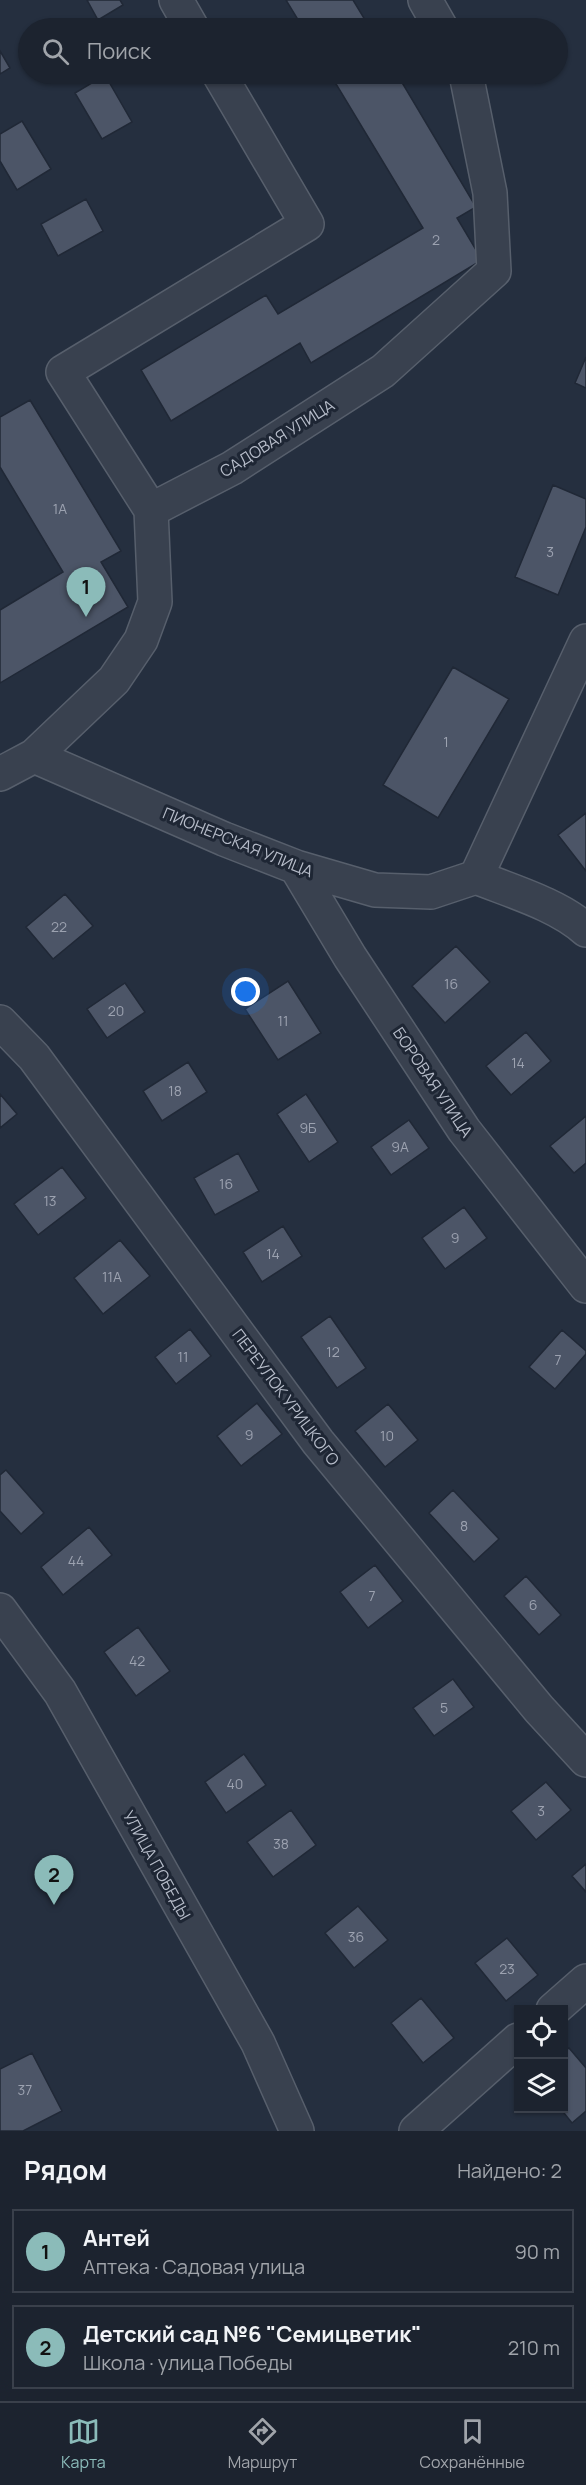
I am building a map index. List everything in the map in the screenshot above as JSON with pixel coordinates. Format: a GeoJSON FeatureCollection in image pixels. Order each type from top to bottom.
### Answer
{"type":"FeatureCollection","features":[{"type":"Feature","properties":{"kind":"street"},"geometry":{"type":"LineString","coordinates":[[176,0],[186,18]]}},
{"type":"Feature","properties":{"kind":"street"},"geometry":{"type":"LineString","coordinates":[[425,0],[435,18]]}},
{"type":"Feature","properties":{"kind":"street"},"geometry":{"type":"LineString","coordinates":[[0,774],[34,756],[114,680],[141,640],[155,602],[151,510],[63,372],[307,224],[225,84]]}},
{"type":"Feature","properties":{"kind":"street","name":"САДОВАЯ УЛИЦА"},"geometry":{"type":"LineString","coordinates":[[151,510],[232,468],[383,371],[494,271],[490,193],[468,84]]}},
{"type":"Feature","properties":{"kind":"street"},"geometry":{"type":"LineString","coordinates":[[586,641],[476,877],[538,902],[578,923],[586,930]]}},
{"type":"Feature","properties":{"kind":"street","name":"ПИОНЕРСКАЯ УЛИЦА"},"geometry":{"type":"LineString","coordinates":[[34,756],[224,839],[296,867],[375,890],[431,892],[476,877]]}},
{"type":"Feature","properties":{"kind":"street","name":"БОРОВАЯ УЛИЦА"},"geometry":{"type":"LineString","coordinates":[[296,867],[350,957],[464,1130],[586,1286]]}},
{"type":"Feature","properties":{"kind":"street","name":"ПЕРЕУЛОК УРИЦКОГО"},"geometry":{"type":"LineString","coordinates":[[0,1022],[34,1057],[318,1442],[539,1710],[586,1760]]}},
{"type":"Feature","properties":{"kind":"street","name":"УЛИЦА ПОБЕДЫ"},"geometry":{"type":"LineString","coordinates":[[0,1610],[60,1692],[258,2043],[297,2131]]}},
{"type":"Feature","properties":{"kind":"street"},"geometry":{"type":"LineString","coordinates":[[560,2005],[586,1981]]}},
{"type":"Feature","properties":{"kind":"street"},"geometry":{"type":"LineString","coordinates":[[416,2131],[514,2044]]}},
{"type":"Feature","properties":{"kind":"building"},"geometry":{"type":"Polygon","coordinates":[[[87,0],[120,0],[123,5],[101,18],[97,18],[87,0]]]}},
{"type":"Feature","properties":{"kind":"building"},"geometry":{"type":"Polygon","coordinates":[[[286,0],[353,0],[364,18],[297,18],[286,0]]]}},
{"type":"Feature","properties":{"kind":"building"},"geometry":{"type":"Polygon","coordinates":[[[0,51],[10,68],[0,74],[0,51]]]}},
{"type":"Feature","properties":{"kind":"building"},"geometry":{"type":"Polygon","coordinates":[[[90,84],[110,84],[132,122],[102,139],[75,93],[90,84]]]}},
{"type":"Feature","properties":{"kind":"building"},"geometry":{"type":"Polygon","coordinates":[[[336,84],[403,84],[476,207],[457,218],[482,260],[311,363],[300,343],[171,421],[141,370],[266,295],[278,314],[423,228],[336,84]]]}},
{"type":"Feature","properties":{"kind":"building"},"geometry":{"type":"Polygon","coordinates":[[[22,121],[51,169],[17,190],[0,161],[0,134],[22,121]]]}},
{"type":"Feature","properties":{"kind":"building"},"geometry":{"type":"Polygon","coordinates":[[[86,199],[103,231],[58,256],[41,224],[86,199]]]}},
{"type":"Feature","properties":{"kind":"building"},"geometry":{"type":"Polygon","coordinates":[[[586,357],[586,388],[575,383],[586,357]]]}},
{"type":"Feature","properties":{"kind":"building"},"geometry":{"type":"Polygon","coordinates":[[[30,400],[121,551],[101,562],[128,607],[0,683],[0,610],[63,572],[0,467],[0,417],[30,400]]]}},
{"type":"Feature","properties":{"kind":"building"},"geometry":{"type":"Polygon","coordinates":[[[553,485],[586,499],[586,527],[558,595],[515,577],[553,485]]]}},
{"type":"Feature","properties":{"kind":"building"},"geometry":{"type":"Polygon","coordinates":[[[453,667],[509,699],[438,818],[383,785],[453,667]]]}},
{"type":"Feature","properties":{"kind":"building"},"geometry":{"type":"Polygon","coordinates":[[[586,813],[586,871],[558,835],[586,813]]]}},
{"type":"Feature","properties":{"kind":"building"},"geometry":{"type":"Polygon","coordinates":[[[65,894],[93,926],[53,959],[26,927],[65,894]]]}},
{"type":"Feature","properties":{"kind":"building"},"geometry":{"type":"Polygon","coordinates":[[[456,946],[490,982],[445,1023],[412,986],[456,946]]]}},
{"type":"Feature","properties":{"kind":"building"},"geometry":{"type":"Polygon","coordinates":[[[288,981],[321,1033],[278,1060],[245,1009],[288,981]]]}},
{"type":"Feature","properties":{"kind":"building"},"geometry":{"type":"Polygon","coordinates":[[[125,983],[145,1012],[107,1038],[87,1009],[125,983]]]}},
{"type":"Feature","properties":{"kind":"building"},"geometry":{"type":"Polygon","coordinates":[[[526,1032],[551,1061],[511,1095],[486,1066],[526,1032]]]}},
{"type":"Feature","properties":{"kind":"building"},"geometry":{"type":"Polygon","coordinates":[[[188,1062],[207,1092],[162,1121],[143,1091],[188,1062]]]}},
{"type":"Feature","properties":{"kind":"building"},"geometry":{"type":"Polygon","coordinates":[[[0,1094],[17,1114],[0,1128],[0,1094]]]}},
{"type":"Feature","properties":{"kind":"building"},"geometry":{"type":"Polygon","coordinates":[[[306,1094],[338,1142],[309,1162],[277,1114],[306,1094]]]}},
{"type":"Feature","properties":{"kind":"building"},"geometry":{"type":"Polygon","coordinates":[[[586,1116],[586,1163],[574,1173],[550,1146],[586,1116]]]}},
{"type":"Feature","properties":{"kind":"building"},"geometry":{"type":"Polygon","coordinates":[[[409,1120],[429,1148],[391,1175],[371,1147],[409,1120]]]}},
{"type":"Feature","properties":{"kind":"building"},"geometry":{"type":"Polygon","coordinates":[[[238,1153],[259,1191],[215,1215],[194,1178],[238,1153]]]}},
{"type":"Feature","properties":{"kind":"building"},"geometry":{"type":"Polygon","coordinates":[[[62,1167],[86,1198],[38,1235],[14,1204],[62,1167]]]}},
{"type":"Feature","properties":{"kind":"building"},"geometry":{"type":"Polygon","coordinates":[[[464,1207],[487,1238],[445,1269],[422,1238],[464,1207]]]}},
{"type":"Feature","properties":{"kind":"building"},"geometry":{"type":"Polygon","coordinates":[[[283,1226],[302,1256],[262,1282],[243,1252],[283,1226]]]}},
{"type":"Feature","properties":{"kind":"building"},"geometry":{"type":"Polygon","coordinates":[[[120,1240],[150,1276],[103,1314],[74,1278],[120,1240]]]}},
{"type":"Feature","properties":{"kind":"building"},"geometry":{"type":"Polygon","coordinates":[[[330,1316],[366,1368],[337,1388],[301,1337],[330,1316]]]}},
{"type":"Feature","properties":{"kind":"building"},"geometry":{"type":"Polygon","coordinates":[[[190,1329],[211,1356],[176,1384],[155,1357],[190,1329]]]}},
{"type":"Feature","properties":{"kind":"building"},"geometry":{"type":"Polygon","coordinates":[[[562,1330],[586,1351],[586,1354],[555,1389],[529,1367],[562,1330]]]}},
{"type":"Feature","properties":{"kind":"building"},"geometry":{"type":"Polygon","coordinates":[[[257,1403],[282,1434],[241,1466],[217,1436],[257,1403]]]}},
{"type":"Feature","properties":{"kind":"building"},"geometry":{"type":"Polygon","coordinates":[[[388,1404],[418,1440],[385,1467],[355,1431],[388,1404]]]}},
{"type":"Feature","properties":{"kind":"building"},"geometry":{"type":"Polygon","coordinates":[[[6,1470],[44,1513],[21,1534],[0,1511],[0,1475],[6,1470]]]}},
{"type":"Feature","properties":{"kind":"building"},"geometry":{"type":"Polygon","coordinates":[[[453,1490],[499,1539],[474,1562],[429,1513],[453,1490]]]}},
{"type":"Feature","properties":{"kind":"building"},"geometry":{"type":"Polygon","coordinates":[[[89,1527],[112,1555],[63,1595],[41,1567],[89,1527]]]}},
{"type":"Feature","properties":{"kind":"building"},"geometry":{"type":"Polygon","coordinates":[[[375,1565],[403,1601],[368,1628],[340,1592],[375,1565]]]}},
{"type":"Feature","properties":{"kind":"building"},"geometry":{"type":"Polygon","coordinates":[[[526,1576],[561,1615],[539,1635],[504,1596],[526,1576]]]}},
{"type":"Feature","properties":{"kind":"building"},"geometry":{"type":"Polygon","coordinates":[[[138,1627],[170,1671],[136,1696],[104,1652],[138,1627]]]}},
{"type":"Feature","properties":{"kind":"building"},"geometry":{"type":"Polygon","coordinates":[[[453,1679],[474,1707],[434,1736],[413,1708],[453,1679]]]}},
{"type":"Feature","properties":{"kind":"building"},"geometry":{"type":"Polygon","coordinates":[[[244,1754],[266,1785],[226,1813],[205,1782],[244,1754]]]}},
{"type":"Feature","properties":{"kind":"building"},"geometry":{"type":"Polygon","coordinates":[[[546,1782],[571,1810],[536,1840],[511,1811],[546,1782]]]}},
{"type":"Feature","properties":{"kind":"building"},"geometry":{"type":"Polygon","coordinates":[[[291,1810],[316,1845],[273,1877],[247,1842],[291,1810]]]}},
{"type":"Feature","properties":{"kind":"building"},"geometry":{"type":"Polygon","coordinates":[[[586,1864],[586,1892],[572,1876],[586,1864]]]}},
{"type":"Feature","properties":{"kind":"building"},"geometry":{"type":"Polygon","coordinates":[[[358,1906],[388,1940],[354,1968],[325,1933],[358,1906]]]}},
{"type":"Feature","properties":{"kind":"building"},"geometry":{"type":"Polygon","coordinates":[[[507,1938],[538,1975],[506,2001],[475,1963],[507,1938]]]}},
{"type":"Feature","properties":{"kind":"building"},"geometry":{"type":"Polygon","coordinates":[[[421,1998],[454,2038],[423,2063],[391,2023],[421,1998]]]}},
{"type":"Feature","properties":{"kind":"building"},"geometry":{"type":"Polygon","coordinates":[[[568,2049],[586,2068],[586,2111],[572,2123],[564,2113],[568,2113],[568,2049]]]}},
{"type":"Feature","properties":{"kind":"building"},"geometry":{"type":"Polygon","coordinates":[[[32,2053],[62,2111],[23,2131],[0,2131],[0,2069],[32,2053]]]}},
{"type":"Feature","properties":{"kind":"place","name":"Антей"},"geometry":{"type":"Point","coordinates":[86,617]}},
{"type":"Feature","properties":{"kind":"place","name":"Детский сад №6 \"Семицветик\""},"geometry":{"type":"Point","coordinates":[54,1905]}}]}
